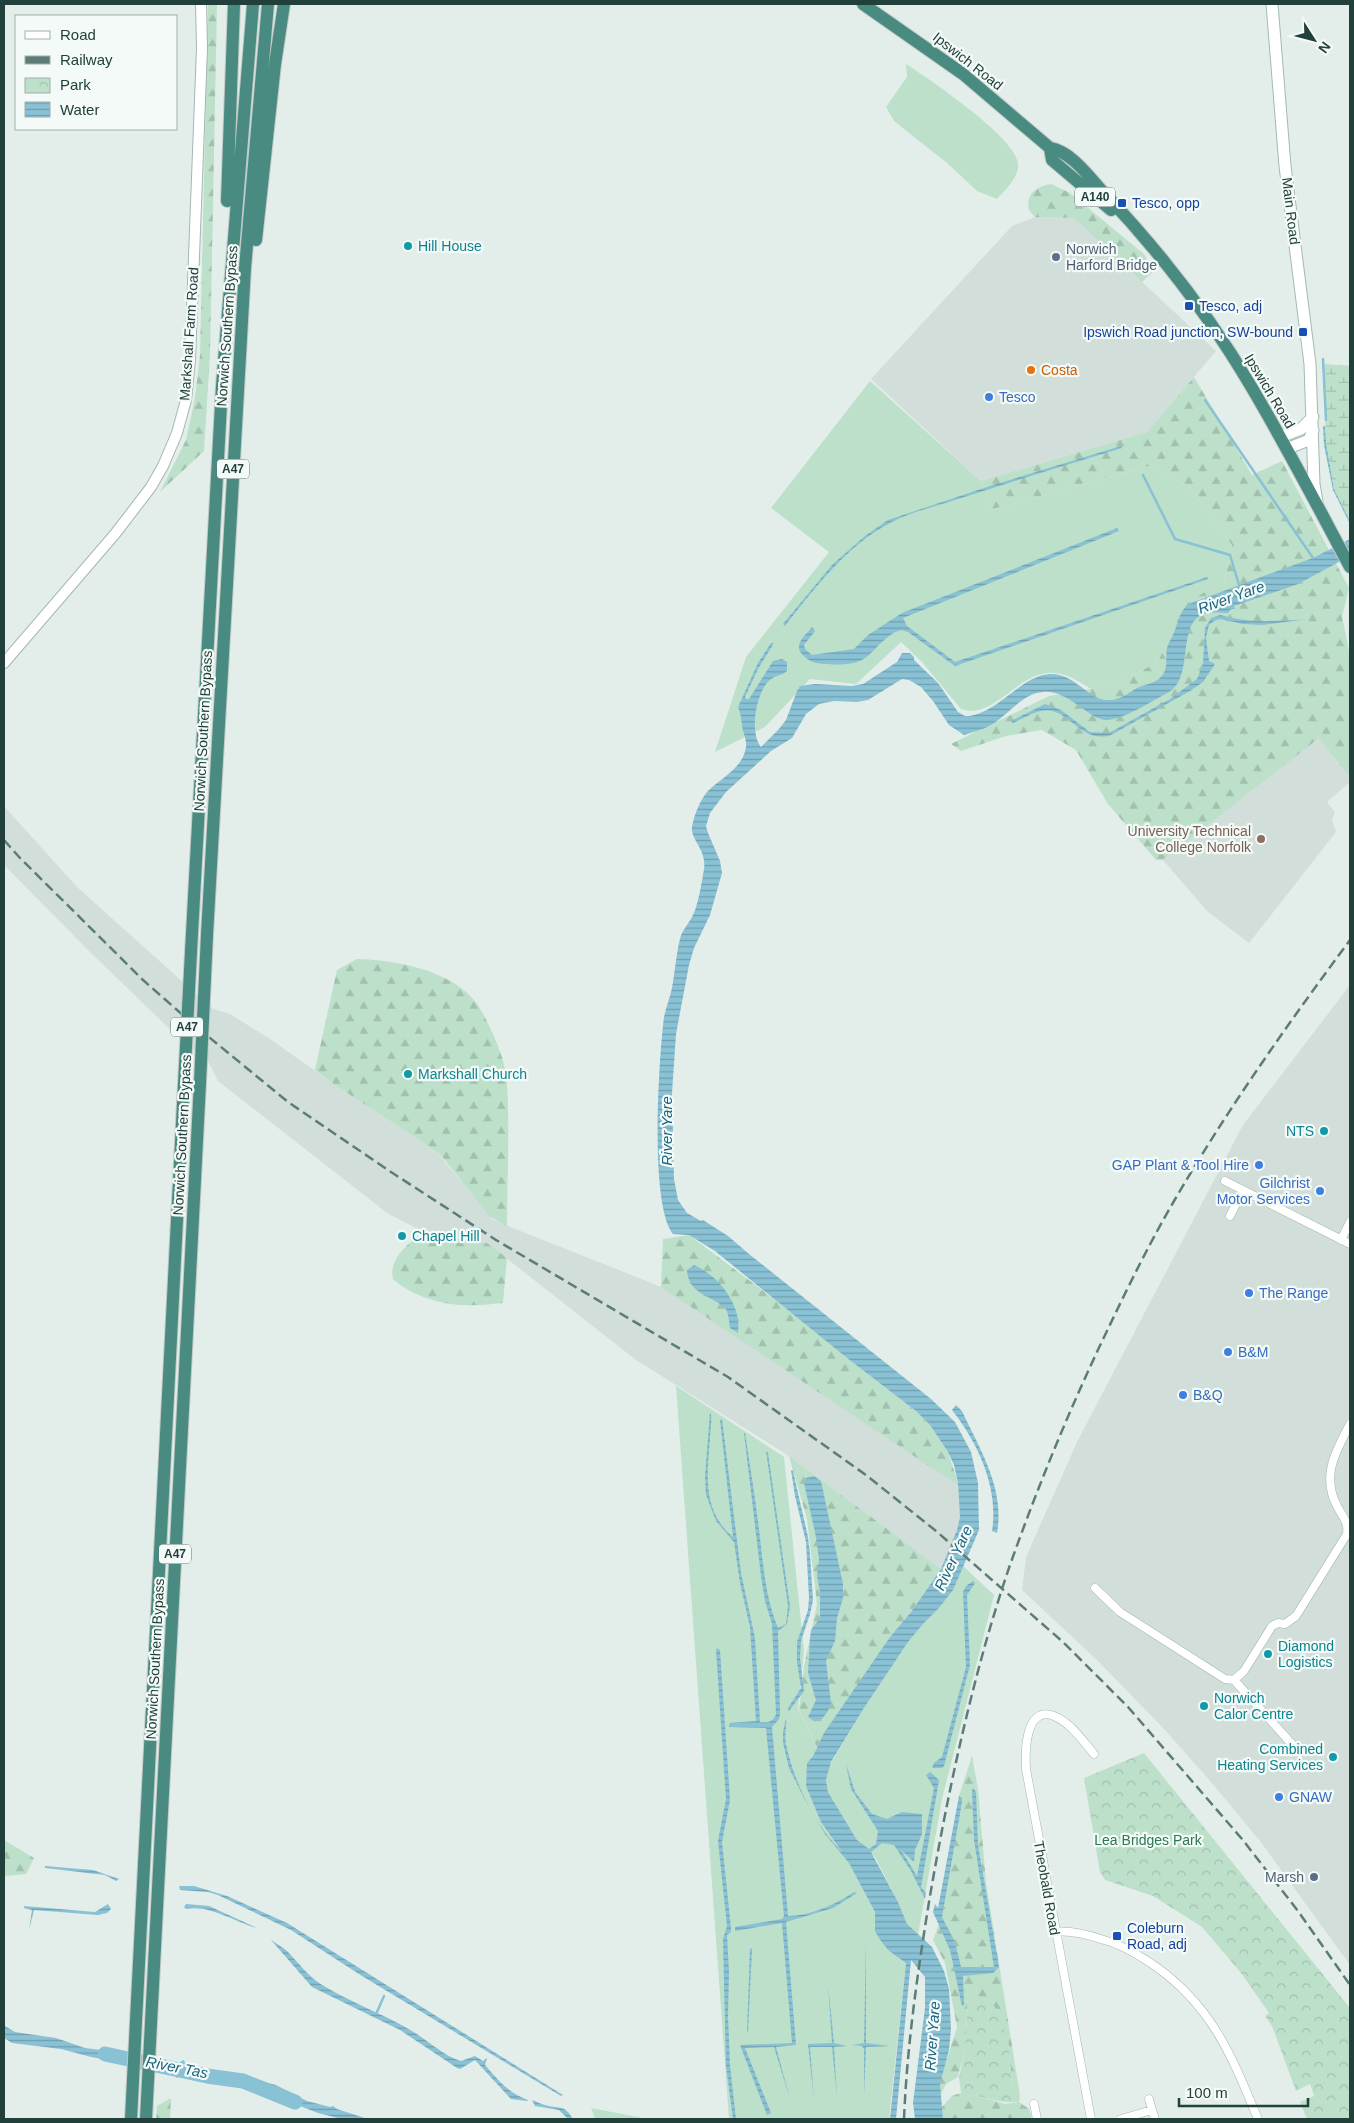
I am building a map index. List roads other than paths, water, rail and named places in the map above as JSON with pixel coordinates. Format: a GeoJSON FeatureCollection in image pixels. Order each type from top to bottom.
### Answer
{"type":"FeatureCollection","features":[{"type":"Feature","properties":{"kind":"highway","name":"A47"},"geometry":{"type":"LineString","coordinates":[[222,386],[234,4]]}},
{"type":"Feature","properties":{"kind":"highway","name":"Norwich Southern Bypass"},"geometry":{"type":"LineString","coordinates":[[131,2119],[222,386],[253,4]]}},
{"type":"Feature","properties":{"kind":"highway","name":"Norwich Southern Bypass"},"geometry":{"type":"LineString","coordinates":[[146,2119],[234,451],[246,268],[268,4]]}},
{"type":"Feature","properties":{"kind":"highway","name":"A47"},"geometry":{"type":"LineString","coordinates":[[234,451],[275,64],[284,4]]}},
{"type":"Feature","properties":{"kind":"highway","name":"Ipswich Road"},"geometry":{"type":"LineString","coordinates":[[863,4],[963,74],[1050,148],[1052,160],[1148,241],[1226,346],[1283,443],[1350,567]]}},
{"type":"Feature","properties":{"kind":"main road","name":"Main Road"},"geometry":{"type":"LineString","coordinates":[[1272,4],[1285,166],[1306,325],[1313,423],[1314,484],[1318,506]]}},
{"type":"Feature","properties":{"kind":"main road"},"geometry":{"type":"LineString","coordinates":[[1283,443],[1301,429],[1313,423]]}},
{"type":"Feature","properties":{"kind":"street","name":"Markshall Farm Road"},"geometry":{"type":"LineString","coordinates":[[4,663],[115,534],[146,493],[163,466],[183,414],[192,333],[202,57],[202,4]]}},
{"type":"Feature","properties":{"kind":"street"},"geometry":{"type":"LineString","coordinates":[[1225,1181],[1350,1244]]}},
{"type":"Feature","properties":{"kind":"street"},"geometry":{"type":"LineString","coordinates":[[1230,1216],[1243,1190]]}},
{"type":"Feature","properties":{"kind":"street"},"geometry":{"type":"LineString","coordinates":[[1341,1240],[1350,1222]]}},
{"type":"Feature","properties":{"kind":"street"},"geometry":{"type":"LineString","coordinates":[[1234,1680],[1244,1671],[1272,1626],[1278,1623],[1285,1624],[1296,1616],[1346,1534],[1348,1525],[1332,1495],[1329,1473],[1333,1457],[1350,1424]]}},
{"type":"Feature","properties":{"kind":"street"},"geometry":{"type":"LineString","coordinates":[[1095,1588],[1128,1617],[1225,1679],[1234,1680],[1300,1754]]}},
{"type":"Feature","properties":{"kind":"street","name":"Theobald Road"},"geometry":{"type":"LineString","coordinates":[[1091,2119],[1026,1769],[1026,1741],[1030,1727],[1035,1720],[1047,1714],[1066,1724],[1094,1754]]}},
{"type":"Feature","properties":{"kind":"street"},"geometry":{"type":"LineString","coordinates":[[1086,1745],[1094,1738]]}},
{"type":"Feature","properties":{"kind":"street"},"geometry":{"type":"LineString","coordinates":[[1055,1932],[1091,1936],[1118,1944],[1142,1957],[1186,1991],[1213,2023],[1234,2064],[1258,2119]]}},
{"type":"Feature","properties":{"kind":"street"},"geometry":{"type":"LineString","coordinates":[[1149,2099],[1155,2119]]}},
{"type":"Feature","properties":{"kind":"street"},"geometry":{"type":"LineString","coordinates":[[1034,2104],[1037,2119]]}},
{"type":"Feature","properties":{"kind":"street"},"geometry":{"type":"LineString","coordinates":[[1121,2119],[1152,2110]]}},
{"type":"Feature","properties":{"kind":"water"},"geometry":{"type":"Polygon","coordinates":[[[1323,426],[1325,426],[1334,489],[1350,524],[1333,490],[1324,445],[1323,426]]]}},
{"type":"Feature","properties":{"kind":"water"},"geometry":{"type":"Polygon","coordinates":[[[1121,446],[1122,448],[922,510],[890,523],[859,543],[845,556],[785,626],[783,624],[832,565],[865,536],[888,520],[993,485],[1121,446]]]}},
{"type":"Feature","properties":{"kind":"water"},"geometry":{"type":"Polygon","coordinates":[[[1117,528],[1119,531],[903,618],[907,626],[955,662],[1207,577],[1208,579],[955,666],[908,632],[902,630],[890,635],[867,657],[850,664],[816,663],[807,659],[799,649],[800,642],[812,627],[815,631],[804,645],[805,649],[812,655],[854,649],[868,635],[902,613],[1117,528]]]}},
{"type":"Feature","properties":{"kind":"water","name":"River Yare"},"geometry":{"type":"Polygon","coordinates":[[[1350,539],[1350,556],[1298,584],[1234,606],[1235,609],[1231,609],[1228,613],[1208,613],[1194,621],[1187,640],[1184,664],[1177,685],[1169,692],[1139,709],[1115,719],[1101,719],[1062,695],[1053,692],[1035,693],[1021,701],[996,722],[964,735],[949,725],[921,687],[909,680],[902,679],[868,700],[857,702],[834,701],[819,704],[806,714],[792,738],[771,751],[726,792],[710,813],[706,826],[720,861],[722,873],[710,915],[694,948],[689,965],[676,1034],[672,1093],[674,1179],[678,1200],[687,1213],[701,1221],[703,1220],[728,1236],[931,1399],[955,1422],[971,1452],[978,1483],[979,1530],[953,1590],[908,1642],[831,1762],[826,1780],[828,1792],[857,1840],[869,1849],[876,1844],[878,1831],[851,1789],[846,1764],[855,1792],[872,1814],[887,1819],[902,1812],[922,1814],[922,1834],[915,1850],[914,1862],[901,1850],[917,1876],[934,1788],[926,1775],[930,1772],[939,1780],[921,1887],[926,1893],[925,1899],[911,1871],[894,1845],[882,1843],[871,1852],[898,1902],[907,1924],[932,1947],[944,1971],[949,1989],[951,2029],[949,2050],[940,2084],[943,2119],[915,2119],[913,2103],[925,2008],[925,1977],[911,1960],[896,2119],[890,2119],[906,1963],[888,1950],[881,1941],[875,1931],[875,1912],[849,1863],[825,1834],[816,1818],[842,1852],[821,1822],[806,1786],[807,1763],[813,1756],[824,1733],[890,1637],[911,1612],[941,1569],[957,1530],[960,1517],[958,1483],[954,1465],[948,1452],[930,1425],[916,1411],[847,1358],[715,1251],[689,1235],[673,1234],[666,1218],[658,1163],[658,1095],[664,1017],[672,988],[680,939],[696,907],[704,869],[703,856],[692,831],[694,818],[707,792],[736,767],[744,755],[746,747],[738,707],[758,663],[771,643],[774,643],[758,669],[745,697],[749,699],[773,661],[782,659],[787,662],[787,671],[774,677],[765,685],[758,702],[755,732],[761,747],[786,720],[800,686],[815,684],[852,686],[863,684],[897,662],[902,653],[910,653],[914,657],[914,660],[938,683],[958,712],[965,716],[987,710],[1028,682],[1049,674],[1067,678],[1102,699],[1117,699],[1161,677],[1166,667],[1168,645],[1181,613],[1191,603],[1313,558],[1350,539]]]}},
{"type":"Feature","properties":{"kind":"water"},"geometry":{"type":"Polygon","coordinates":[[[1220,615],[1253,621],[1308,619],[1262,625],[1243,624],[1220,619],[1214,621],[1209,625],[1206,638],[1209,661],[1215,664],[1203,682],[1111,735],[1100,737],[1091,734],[1082,730],[1059,713],[1050,710],[1038,712],[1013,723],[1011,721],[1045,704],[1061,710],[1090,732],[1109,733],[1170,699],[1197,679],[1203,664],[1205,628],[1211,618],[1220,615]]]}},
{"type":"Feature","properties":{"kind":"water"},"geometry":{"type":"Polygon","coordinates":[[[694,1265],[712,1276],[727,1293],[736,1312],[738,1333],[730,1328],[725,1308],[701,1293],[691,1284],[687,1270],[694,1265]]]}},
{"type":"Feature","properties":{"kind":"water"},"geometry":{"type":"Polygon","coordinates":[[[956,1405],[962,1411],[976,1440],[994,1485],[999,1516],[997,1533],[992,1531],[992,1499],[984,1467],[978,1451],[952,1410],[956,1405]]]}},
{"type":"Feature","properties":{"kind":"water"},"geometry":{"type":"Polygon","coordinates":[[[710,1412],[709,1492],[716,1516],[733,1537],[720,1420],[722,1419],[741,1573],[755,1638],[760,1722],[772,1720],[776,1714],[772,1624],[765,1601],[761,1576],[744,1433],[765,1579],[770,1604],[778,1628],[786,1624],[788,1606],[766,1451],[768,1453],[790,1606],[787,1624],[778,1631],[780,1714],[779,1719],[772,1727],[788,1916],[814,1912],[854,1892],[857,1893],[833,1908],[786,1922],[796,2045],[776,2047],[790,2099],[774,2047],[745,2048],[771,2113],[767,2115],[740,2045],[792,2043],[782,1923],[735,1931],[735,1927],[782,1919],[784,1916],[766,1728],[729,1727],[730,1723],[756,1721],[750,1627],[740,1583],[734,1542],[716,1521],[706,1495],[705,1477],[710,1412]]]}},
{"type":"Feature","properties":{"kind":"water"},"geometry":{"type":"Polygon","coordinates":[[[791,1470],[793,1471],[808,1537],[813,1600],[801,1641],[800,1658],[804,1691],[789,1711],[788,1708],[801,1688],[797,1662],[797,1642],[808,1610],[809,1598],[806,1542],[791,1470]]]}},
{"type":"Feature","properties":{"kind":"water"},"geometry":{"type":"Polygon","coordinates":[[[814,1476],[821,1481],[843,1584],[843,1598],[837,1618],[835,1641],[826,1661],[831,1703],[822,1719],[814,1721],[808,1717],[816,1700],[808,1673],[811,1630],[820,1618],[820,1592],[817,1576],[819,1559],[804,1483],[806,1478],[814,1476]]]}},
{"type":"Feature","properties":{"kind":"water"},"geometry":{"type":"Polygon","coordinates":[[[973,1581],[975,1583],[967,1595],[970,1665],[944,1766],[942,1768],[932,1768],[934,1763],[942,1757],[966,1667],[963,1592],[966,1586],[973,1581]]]}},
{"type":"Feature","properties":{"kind":"water"},"geometry":{"type":"Polygon","coordinates":[[[717,1648],[720,1650],[730,1800],[722,1842],[731,1928],[731,1932],[727,1935],[729,1972],[728,2016],[730,2065],[736,2119],[733,2119],[726,2066],[723,1939],[727,1926],[718,1841],[726,1799],[717,1648]]]}},
{"type":"Feature","properties":{"kind":"water"},"geometry":{"type":"Polygon","coordinates":[[[786,1718],[785,1741],[794,1773],[805,1800],[789,1768],[783,1743],[786,1718]]]}},
{"type":"Feature","properties":{"kind":"water"},"geometry":{"type":"Polygon","coordinates":[[[973,1788],[976,1792],[978,1845],[999,1967],[993,1973],[963,1976],[964,2005],[962,2006],[950,1950],[933,1912],[935,1904],[938,1908],[959,1796],[962,1798],[962,1802],[942,1917],[955,1942],[961,1967],[994,1967],[974,1840],[973,1788]]]}},
{"type":"Feature","properties":{"kind":"water"},"geometry":{"type":"Polygon","coordinates":[[[45,1866],[93,1870],[119,1879],[116,1881],[105,1875],[45,1868],[45,1866]]]}},
{"type":"Feature","properties":{"kind":"water"},"geometry":{"type":"Polygon","coordinates":[[[179,1886],[194,1886],[227,1896],[287,1923],[563,2095],[561,2096],[362,1976],[291,1930],[218,1895],[208,1892],[180,1890],[179,1886]]]}},
{"type":"Feature","properties":{"kind":"water"},"geometry":{"type":"Polygon","coordinates":[[[108,1904],[111,1909],[107,1913],[98,1915],[34,1910],[29,1930],[32,1910],[24,1908],[24,1906],[95,1912],[108,1904]]]}},
{"type":"Feature","properties":{"kind":"water"},"geometry":{"type":"Polygon","coordinates":[[[186,1904],[209,1906],[257,1928],[213,1911],[195,1908],[186,1909],[184,1907],[186,1904]]]}},
{"type":"Feature","properties":{"kind":"water"},"geometry":{"type":"Polygon","coordinates":[[[271,1940],[287,1951],[319,1983],[401,2025],[454,2059],[461,2061],[475,2056],[483,2061],[487,2058],[485,2065],[499,2081],[509,2090],[528,2100],[511,2099],[475,2060],[460,2069],[457,2068],[400,2030],[312,1987],[271,1940]]]}},
{"type":"Feature","properties":{"kind":"water"},"geometry":{"type":"Polygon","coordinates":[[[866,1942],[866,2043],[890,2046],[866,2047],[864,2095],[864,2049],[862,2046],[852,2045],[864,2043],[866,1942]]]}},
{"type":"Feature","properties":{"kind":"water"},"geometry":{"type":"Polygon","coordinates":[[[750,1948],[752,1949],[747,2032],[750,1948]]]}},
{"type":"Feature","properties":{"kind":"water"},"geometry":{"type":"Polygon","coordinates":[[[828,1984],[834,2043],[847,2046],[834,2047],[837,2097],[832,2047],[810,2047],[814,2100],[808,2044],[832,2043],[828,1984]]]}},
{"type":"Feature","properties":{"kind":"water"},"geometry":{"type":"Polygon","coordinates":[[[4,2023],[5,2026],[15,2032],[56,2038],[85,2048],[125,2053],[125,2063],[61,2049],[12,2043],[4,2038],[4,2023]]]}},
{"type":"Feature","properties":{"kind":"water"},"geometry":{"type":"Polygon","coordinates":[[[156,2058],[178,2064],[183,2060],[189,2066],[233,2074],[276,2085],[307,2101],[330,2107],[333,2106],[368,2119],[342,2119],[318,2113],[282,2099],[275,2092],[270,2091],[268,2094],[225,2079],[185,2073],[177,2078],[172,2072],[155,2068],[156,2058]]]}},
{"type":"Feature","properties":{"kind":"water"},"geometry":{"type":"Polygon","coordinates":[[[532,2100],[547,2106],[563,2108],[573,2119],[568,2119],[559,2110],[535,2106],[532,2100]]]}},
{"type":"Feature","properties":{"kind":"waterway"},"geometry":{"type":"LineString","coordinates":[[1323,359],[1326,420]]}},
{"type":"Feature","properties":{"kind":"waterway"},"geometry":{"type":"LineString","coordinates":[[1205,400],[1313,558]]}},
{"type":"Feature","properties":{"kind":"waterway","name":"River Yare"},"geometry":{"type":"LineString","coordinates":[[1143,475],[1175,539],[1230,555],[1239,585]]}},
{"type":"Feature","properties":{"kind":"waterway"},"geometry":{"type":"LineString","coordinates":[[377,2012],[384,1996]]}},
{"type":"Feature","properties":{"kind":"waterway","name":"River Tas"},"geometry":{"type":"LineString","coordinates":[[105,2054],[207,2076],[243,2081],[295,2102]]}},
{"type":"Feature","properties":{"kind":"railway"},"geometry":{"type":"LineString","coordinates":[[4,840],[143,980],[288,1102],[496,1240],[728,1377],[866,1475],[936,1531],[1063,1642],[1128,1707],[1242,1839],[1298,1911],[1350,1985]]}},
{"type":"Feature","properties":{"kind":"railway"},"geometry":{"type":"LineString","coordinates":[[904,2119],[910,2035],[921,1951],[937,1855],[954,1771],[974,1687],[997,1605],[1032,1506],[1093,1361],[1130,1283],[1165,1217],[1236,1101],[1350,940]]}},
{"type":"Feature","properties":{"kind":"place","name":"Tesco, opp"},"geometry":{"type":"Point","coordinates":[1122,203]}},
{"type":"Feature","properties":{"kind":"place","name":"Hill House"},"geometry":{"type":"Point","coordinates":[408,246]}},
{"type":"Feature","properties":{"kind":"place","name":"Norwich Harford Bridge"},"geometry":{"type":"Point","coordinates":[1056,257]}},
{"type":"Feature","properties":{"kind":"place","name":"Tesco, adj"},"geometry":{"type":"Point","coordinates":[1189,306]}},
{"type":"Feature","properties":{"kind":"place","name":"Ipswich Road junction, SW-bound"},"geometry":{"type":"Point","coordinates":[1303,332]}},
{"type":"Feature","properties":{"kind":"place","name":"Costa"},"geometry":{"type":"Point","coordinates":[1031,370]}},
{"type":"Feature","properties":{"kind":"place","name":"Tesco"},"geometry":{"type":"Point","coordinates":[989,397]}},
{"type":"Feature","properties":{"kind":"place","name":"University Technical College Norfolk"},"geometry":{"type":"Point","coordinates":[1261,839]}},
{"type":"Feature","properties":{"kind":"place","name":"Markshall Church"},"geometry":{"type":"Point","coordinates":[408,1074]}},
{"type":"Feature","properties":{"kind":"place","name":"NTS"},"geometry":{"type":"Point","coordinates":[1324,1131]}},
{"type":"Feature","properties":{"kind":"place","name":"GAP Plant & Tool Hire"},"geometry":{"type":"Point","coordinates":[1259,1165]}},
{"type":"Feature","properties":{"kind":"place","name":"Gilchrist Motor Services"},"geometry":{"type":"Point","coordinates":[1320,1191]}},
{"type":"Feature","properties":{"kind":"place","name":"Chapel Hill"},"geometry":{"type":"Point","coordinates":[402,1236]}},
{"type":"Feature","properties":{"kind":"place","name":"The Range"},"geometry":{"type":"Point","coordinates":[1249,1293]}},
{"type":"Feature","properties":{"kind":"place","name":"B&M"},"geometry":{"type":"Point","coordinates":[1228,1352]}},
{"type":"Feature","properties":{"kind":"place","name":"B&Q"},"geometry":{"type":"Point","coordinates":[1183,1395]}},
{"type":"Feature","properties":{"kind":"place","name":"Diamond Logistics"},"geometry":{"type":"Point","coordinates":[1268,1654]}},
{"type":"Feature","properties":{"kind":"place","name":"Norwich Calor Centre"},"geometry":{"type":"Point","coordinates":[1204,1706]}},
{"type":"Feature","properties":{"kind":"place","name":"Combined Heating Services"},"geometry":{"type":"Point","coordinates":[1333,1757]}},
{"type":"Feature","properties":{"kind":"place","name":"GNAW"},"geometry":{"type":"Point","coordinates":[1279,1797]}},
{"type":"Feature","properties":{"kind":"place","name":"Marsh"},"geometry":{"type":"Point","coordinates":[1314,1877]}},
{"type":"Feature","properties":{"kind":"place","name":"Coleburn Road, adj"},"geometry":{"type":"Point","coordinates":[1117,1936]}},
{"type":"Feature","properties":{"kind":"park label","name":"Lea Bridges Park"},"geometry":{"type":"Point","coordinates":[1148,1840]}}]}
